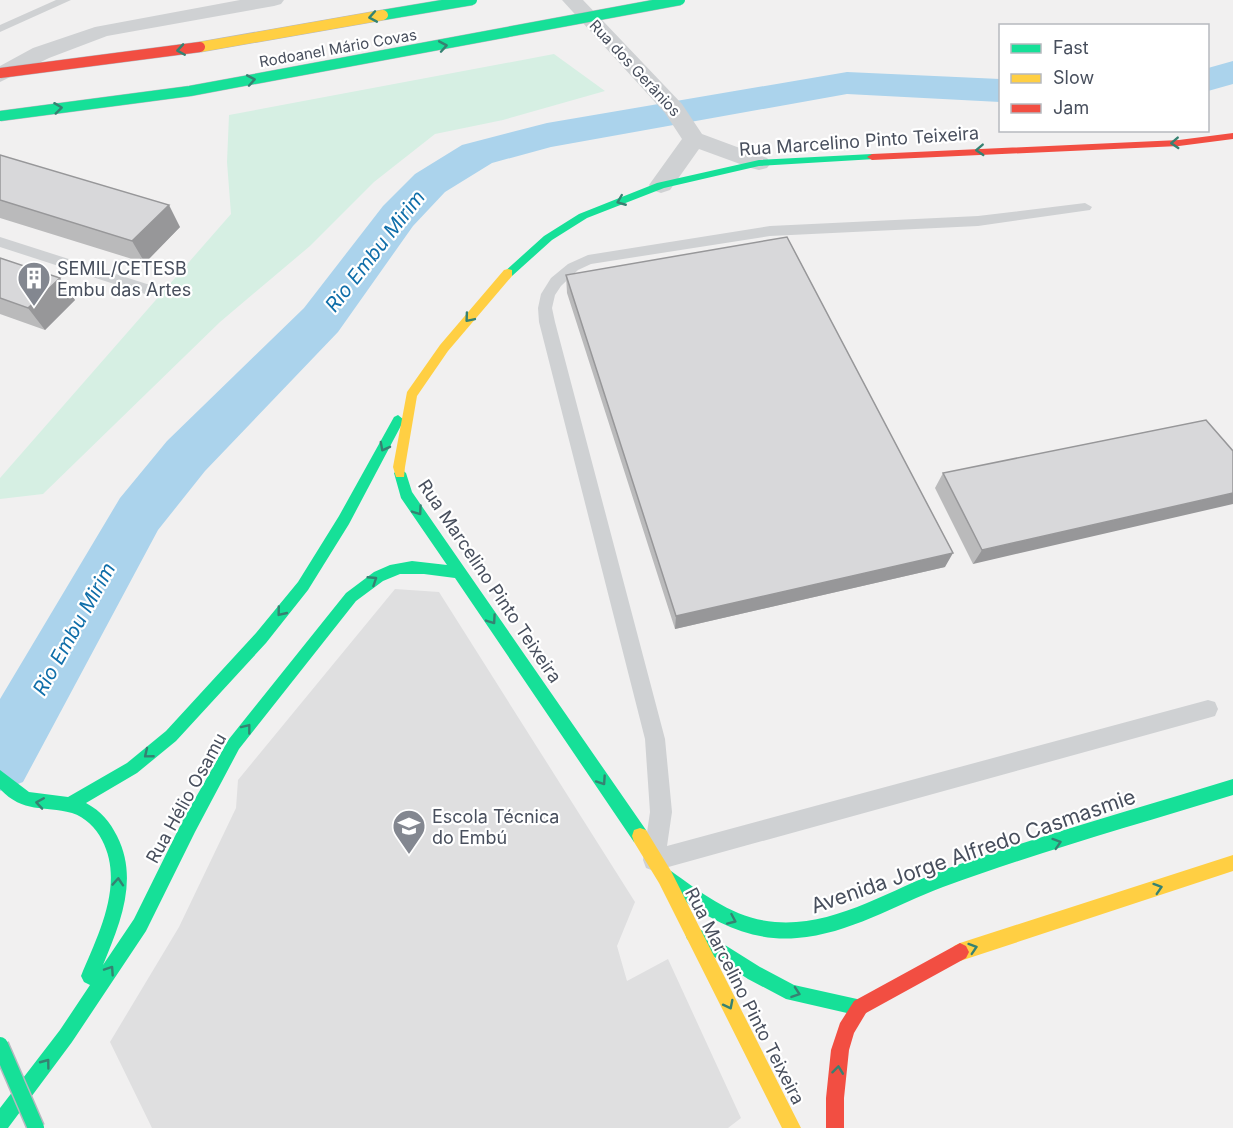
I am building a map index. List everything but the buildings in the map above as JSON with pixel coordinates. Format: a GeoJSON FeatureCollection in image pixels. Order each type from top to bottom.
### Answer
{"type":"FeatureCollection","features":[{"type":"Feature","properties":{"kind":"main road","name":"Rodoanel Mário Covas"},"geometry":{"type":"LineString","coordinates":[[0,74],[174,51],[472,0]]}},
{"type":"Feature","properties":{"kind":"main road","name":"Rodoanel Mário Covas"},"geometry":{"type":"LineString","coordinates":[[0,116],[190,92],[680,0]]}},
{"type":"Feature","properties":{"kind":"main road","name":"Rua Marcelino Pinto Teixeira"},"geometry":{"type":"LineString","coordinates":[[792,1128],[660,869],[546,697],[406,494],[399,467],[411,395],[444,348],[503,277],[548,238],[583,216],[661,185],[759,163],[1007,149],[1179,143],[1233,136]]}},
{"type":"Feature","properties":{"kind":"main road","name":"Rua Hélio Osamu"},"geometry":{"type":"LineString","coordinates":[[70,804],[132,768],[171,736],[261,638],[303,586],[344,520],[411,395]]}},
{"type":"Feature","properties":{"kind":"main road","name":"Rua Hélio Osamu"},"geometry":{"type":"LineString","coordinates":[[66,1036],[140,925],[189,826],[234,744],[351,597],[374,578],[395,568],[412,566],[458,572]]}},
{"type":"Feature","properties":{"kind":"main road"},"geometry":{"type":"LineString","coordinates":[[0,778],[12,794],[38,805],[70,804],[92,814],[111,835],[120,879],[113,916],[66,1036],[0,1123]]}},
{"type":"Feature","properties":{"kind":"main road","name":"Avenida Jorge Alfredo Casmasmie"},"geometry":{"type":"LineString","coordinates":[[660,869],[719,914],[749,927],[778,931],[813,928],[942,879],[1233,786]]}},
{"type":"Feature","properties":{"kind":"main road"},"geometry":{"type":"LineString","coordinates":[[835,1128],[835,1098],[840,1050],[846,1029],[860,1007],[958,953],[1233,863]]}},
{"type":"Feature","properties":{"kind":"main road"},"geometry":{"type":"LineString","coordinates":[[692,932],[767,980],[793,993],[860,1007]]}},
{"type":"Feature","properties":{"kind":"main road"},"geometry":{"type":"LineString","coordinates":[[0,1045],[36,1128]]}},
{"type":"Feature","properties":{"kind":"street"},"geometry":{"type":"LineString","coordinates":[[0,74],[41,53],[102,31],[274,0]]}},
{"type":"Feature","properties":{"kind":"street","name":"Rua dos Gerânios"},"geometry":{"type":"LineString","coordinates":[[572,0],[674,109],[692,135]]}},
{"type":"Feature","properties":{"kind":"street"},"geometry":{"type":"LineString","coordinates":[[661,185],[692,135],[759,163]]}},
{"type":"Feature","properties":{"kind":"lane"},"geometry":{"type":"LineString","coordinates":[[0,29],[65,0]]}},
{"type":"Feature","properties":{"kind":"lane"},"geometry":{"type":"LineString","coordinates":[[1085,207],[978,221],[770,231],[654,248],[588,260],[573,267],[556,282],[548,294],[545,308],[547,322],[655,739],[661,812],[660,869],[1208,709]]}},
{"type":"Feature","properties":{"kind":"lane"},"geometry":{"type":"LineString","coordinates":[[0,242],[145,289]]}},
{"type":"Feature","properties":{"kind":"shaded area","name":"Escola Técnica do Embú"},"geometry":{"type":"Polygon","coordinates":[[[395,589],[439,592],[635,902],[617,946],[627,981],[668,959],[741,1118],[728,1128],[152,1128],[110,1042],[179,927],[236,808],[238,780],[395,589]]]}},
{"type":"Feature","properties":{"kind":"green space"},"geometry":{"type":"Polygon","coordinates":[[[554,54],[605,91],[503,120],[435,134],[374,182],[310,246],[220,322],[43,494],[0,499],[0,478],[231,214],[227,162],[229,115],[554,54]]]}},
{"type":"Feature","properties":{"kind":"waterway","name":"Rio Embu Mirim"},"geometry":{"type":"LineString","coordinates":[[1209,80],[1233,72]]}},
{"type":"Feature","properties":{"kind":"waterway","name":"Rio Embu Mirim"},"geometry":{"type":"LineString","coordinates":[[0,760],[139,514],[186,456],[321,320],[398,216],[430,183],[477,154],[547,135],[847,83],[999,91]]}},
{"type":"Feature","properties":{"kind":"traffic: fast"},"geometry":{"type":"LineString","coordinates":[[383,15],[472,0]]}},
{"type":"Feature","properties":{"kind":"traffic: fast"},"geometry":{"type":"LineString","coordinates":[[0,116],[190,91],[680,0]]}},
{"type":"Feature","properties":{"kind":"traffic: fast"},"geometry":{"type":"LineString","coordinates":[[508,273],[548,238],[583,216],[661,185],[759,163],[872,157]]}},
{"type":"Feature","properties":{"kind":"traffic: fast"},"geometry":{"type":"LineString","coordinates":[[70,804],[132,768],[171,736],[261,638],[303,586],[344,520],[398,420]]}},
{"type":"Feature","properties":{"kind":"traffic: fast"},"geometry":{"type":"LineString","coordinates":[[400,473],[406,494],[640,836]]}},
{"type":"Feature","properties":{"kind":"traffic: fast"},"geometry":{"type":"LineString","coordinates":[[0,1123],[66,1036],[140,925],[189,826],[234,744],[351,597],[379,576],[400,568],[412,567],[458,572]]}},
{"type":"Feature","properties":{"kind":"traffic: fast"},"geometry":{"type":"LineString","coordinates":[[0,778],[11,789],[28,800],[62,803],[88,813],[103,827],[115,848],[119,866],[116,904],[90,976]]}},
{"type":"Feature","properties":{"kind":"traffic: fast"},"geometry":{"type":"LineString","coordinates":[[665,877],[718,913],[747,926],[778,931],[800,930],[842,920],[942,879],[1014,854],[1233,787]]}},
{"type":"Feature","properties":{"kind":"traffic: fast"},"geometry":{"type":"LineString","coordinates":[[693,933],[754,973],[792,993],[860,1007]]}},
{"type":"Feature","properties":{"kind":"traffic: fast"},"geometry":{"type":"LineString","coordinates":[[0,1045],[36,1128]]}},
{"type":"Feature","properties":{"kind":"traffic: slow"},"geometry":{"type":"LineString","coordinates":[[200,47],[383,15]]}},
{"type":"Feature","properties":{"kind":"traffic: slow"},"geometry":{"type":"LineString","coordinates":[[400,473],[399,467],[411,395],[444,348],[508,273]]}},
{"type":"Feature","properties":{"kind":"traffic: slow"},"geometry":{"type":"LineString","coordinates":[[640,836],[665,877],[792,1128]]}},
{"type":"Feature","properties":{"kind":"traffic: slow"},"geometry":{"type":"LineString","coordinates":[[960,952],[1233,863]]}},
{"type":"Feature","properties":{"kind":"traffic: jam"},"geometry":{"type":"LineString","coordinates":[[0,73],[200,47]]}},
{"type":"Feature","properties":{"kind":"traffic: jam"},"geometry":{"type":"LineString","coordinates":[[872,157],[1179,143],[1233,136]]}},
{"type":"Feature","properties":{"kind":"traffic: jam"},"geometry":{"type":"LineString","coordinates":[[835,1128],[835,1098],[840,1050],[846,1029],[860,1007],[960,952]]}},
{"type":"Feature","properties":{"kind":"place","name":"SEMIL/CETESB Embu das Artes"},"geometry":{"type":"Point","coordinates":[34,307]}},
{"type":"Feature","properties":{"kind":"place","name":"Escola Técnica do Embú"},"geometry":{"type":"Point","coordinates":[409,855]}}]}
